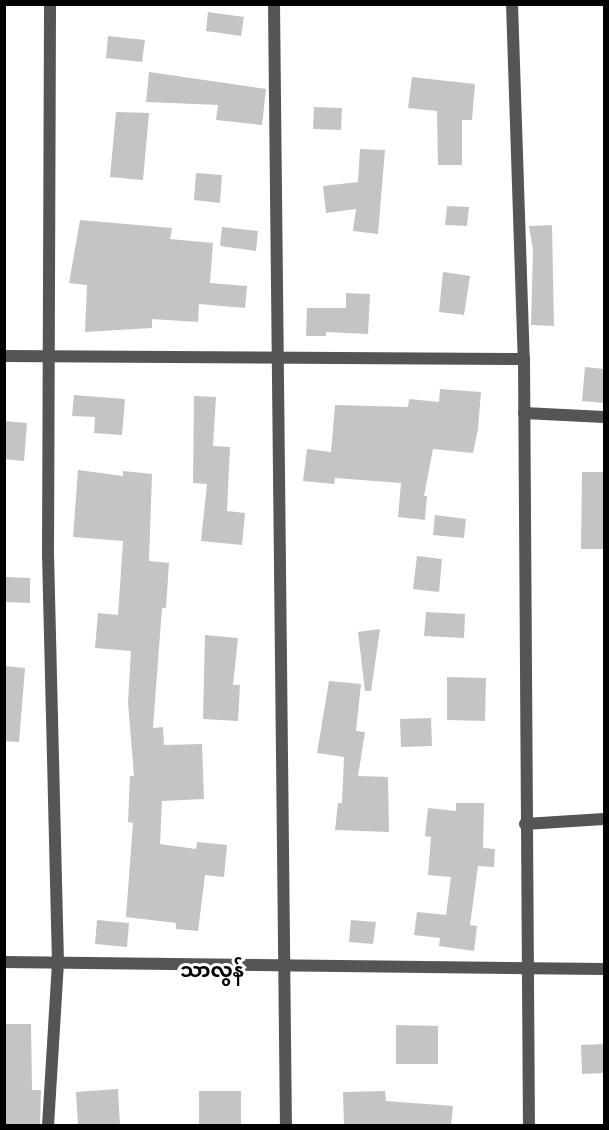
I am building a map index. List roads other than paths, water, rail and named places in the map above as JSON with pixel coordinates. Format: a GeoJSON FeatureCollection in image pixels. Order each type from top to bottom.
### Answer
{"type":"FeatureCollection","features":[{"type":"Feature","properties":{"kind":"street"},"geometry":{"type":"LineString","coordinates":[[48,1125],[58,963],[48,556],[50,4]]}},
{"type":"Feature","properties":{"kind":"street"},"geometry":{"type":"LineString","coordinates":[[274,4],[286,1125]]}},
{"type":"Feature","properties":{"kind":"street"},"geometry":{"type":"LineString","coordinates":[[512,4],[524,359],[525,824],[529,1125]]}},
{"type":"Feature","properties":{"kind":"street"},"geometry":{"type":"LineString","coordinates":[[4,356],[524,359]]}},
{"type":"Feature","properties":{"kind":"street"},"geometry":{"type":"LineString","coordinates":[[524,412],[604,417]]}},
{"type":"Feature","properties":{"kind":"street"},"geometry":{"type":"LineString","coordinates":[[525,824],[604,819]]}},
{"type":"Feature","properties":{"kind":"street"},"geometry":{"type":"LineString","coordinates":[[4,963],[604,969]]}},
{"type":"Feature","properties":{"kind":"district","name":"သာလွန်"},"geometry":{"type":"Point","coordinates":[212,969]}}]}
